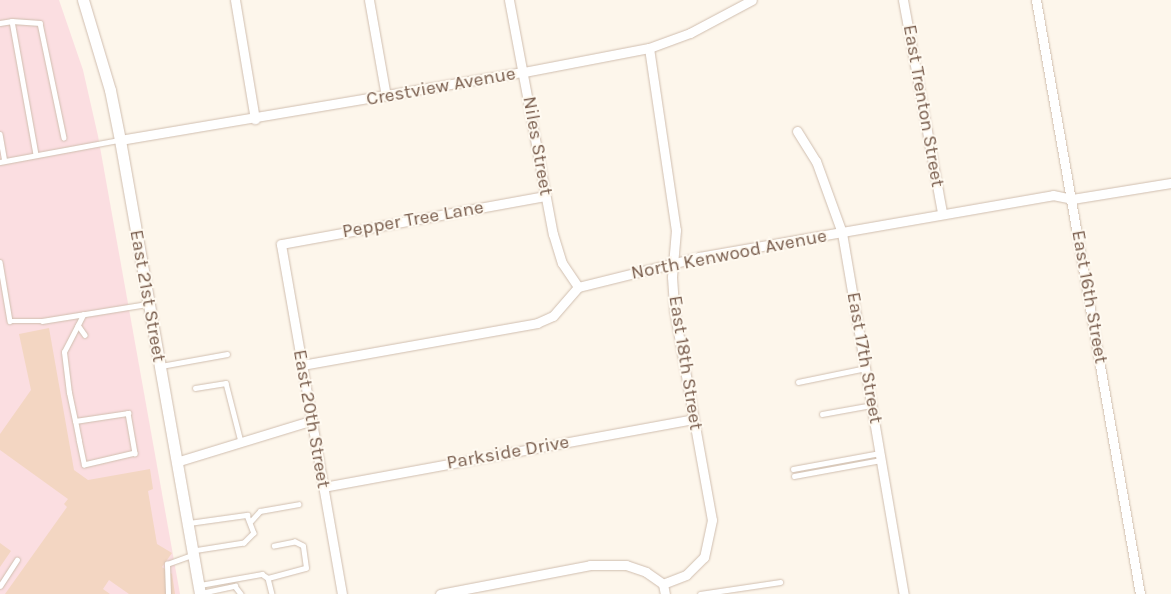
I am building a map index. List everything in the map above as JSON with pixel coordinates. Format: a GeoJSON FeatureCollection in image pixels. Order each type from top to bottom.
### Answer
{"type":"FeatureCollection","features":[{"type":"Feature","properties":{"kind":"street","name":"East 21st Street"},"geometry":{"type":"LineString","coordinates":[[83,0],[110,90],[120,140],[200,591]]}},
{"type":"Feature","properties":{"kind":"street"},"geometry":{"type":"LineString","coordinates":[[235,0],[255,119]]}},
{"type":"Feature","properties":{"kind":"street"},"geometry":{"type":"LineString","coordinates":[[369,0],[386,96]]}},
{"type":"Feature","properties":{"kind":"street","name":"Niles Street"},"geometry":{"type":"LineString","coordinates":[[509,0],[524,72],[545,196],[562,263],[578,287]]}},
{"type":"Feature","properties":{"kind":"street","name":"Crestview Avenue"},"geometry":{"type":"LineString","coordinates":[[120,140],[255,119],[649,48],[690,33],[752,0]]}},
{"type":"Feature","properties":{"kind":"street","name":"East Trenton Street"},"geometry":{"type":"LineString","coordinates":[[904,0],[942,213]]}},
{"type":"Feature","properties":{"kind":"street","name":"East 16th Street"},"geometry":{"type":"LineString","coordinates":[[1036,0],[1140,594]]}},
{"type":"Feature","properties":{"kind":"street","name":"East 18th Street"},"geometry":{"type":"LineString","coordinates":[[649,48],[673,198],[676,230],[672,262],[674,308],[712,520],[704,557],[686,574],[663,584]]}},
{"type":"Feature","properties":{"kind":"street","name":"East 17th Street"},"geometry":{"type":"LineString","coordinates":[[797,131],[816,161],[842,232],[904,594]]}},
{"type":"Feature","properties":{"kind":"street","name":"North Kenwood Avenue"},"geometry":{"type":"LineString","coordinates":[[578,287],[672,262],[942,213],[1053,195],[1072,200],[1171,182]]}},
{"type":"Feature","properties":{"kind":"street","name":"Pepper Tree Lane"},"geometry":{"type":"LineString","coordinates":[[281,244],[545,196]]}},
{"type":"Feature","properties":{"kind":"street","name":"East 20th Street"},"geometry":{"type":"LineString","coordinates":[[281,244],[310,421],[342,594]]}},
{"type":"Feature","properties":{"kind":"street"},"geometry":{"type":"LineString","coordinates":[[302,365],[537,323],[553,316],[578,287]]}},
{"type":"Feature","properties":{"kind":"street","name":"Parkside Drive"},"geometry":{"type":"LineString","coordinates":[[323,487],[693,420]]}},
{"type":"Feature","properties":{"kind":"street"},"geometry":{"type":"LineString","coordinates":[[176,462],[310,421]]}},
{"type":"Feature","properties":{"kind":"street"},"geometry":{"type":"LineString","coordinates":[[440,594],[590,564],[626,565],[646,572],[663,584],[665,594]]}},
{"type":"Feature","properties":{"kind":"lane"},"geometry":{"type":"LineString","coordinates":[[12,21],[36,155]]}},
{"type":"Feature","properties":{"kind":"lane"},"geometry":{"type":"LineString","coordinates":[[0,23],[12,21],[40,23],[64,138]]}},
{"type":"Feature","properties":{"kind":"lane"},"geometry":{"type":"LineString","coordinates":[[0,134],[3,162],[120,140]]}},
{"type":"Feature","properties":{"kind":"lane"},"geometry":{"type":"LineString","coordinates":[[0,262],[10,321],[27,323],[83,316],[149,304]]}},
{"type":"Feature","properties":{"kind":"lane"},"geometry":{"type":"LineString","coordinates":[[75,421],[128,413],[135,453],[84,464],[75,421],[64,352],[83,316]]}},
{"type":"Feature","properties":{"kind":"lane"},"geometry":{"type":"LineString","coordinates":[[78,325],[86,334]]}},
{"type":"Feature","properties":{"kind":"lane"},"geometry":{"type":"LineString","coordinates":[[159,366],[227,354]]}},
{"type":"Feature","properties":{"kind":"lane"},"geometry":{"type":"LineString","coordinates":[[798,382],[866,368]]}},
{"type":"Feature","properties":{"kind":"lane"},"geometry":{"type":"LineString","coordinates":[[195,388],[226,383],[241,442]]}},
{"type":"Feature","properties":{"kind":"lane"},"geometry":{"type":"LineString","coordinates":[[822,414],[872,405]]}},
{"type":"Feature","properties":{"kind":"lane"},"geometry":{"type":"LineString","coordinates":[[793,469],[881,456]]}},
{"type":"Feature","properties":{"kind":"lane"},"geometry":{"type":"LineString","coordinates":[[794,476],[881,456]]}},
{"type":"Feature","properties":{"kind":"lane"},"geometry":{"type":"LineString","coordinates":[[251,521],[260,511],[298,504]]}},
{"type":"Feature","properties":{"kind":"lane"},"geometry":{"type":"LineString","coordinates":[[168,594],[167,564],[193,553],[244,543],[254,533],[251,521],[247,515],[187,523]]}},
{"type":"Feature","properties":{"kind":"lane"},"geometry":{"type":"LineString","coordinates":[[268,578],[306,568],[303,546],[295,542],[274,546]]}},
{"type":"Feature","properties":{"kind":"lane"},"geometry":{"type":"LineString","coordinates":[[0,586],[17,560]]}},
{"type":"Feature","properties":{"kind":"lane"},"geometry":{"type":"LineString","coordinates":[[200,591],[228,580],[262,574],[268,578],[272,594]]}},
{"type":"Feature","properties":{"kind":"lane"},"geometry":{"type":"LineString","coordinates":[[700,594],[780,582]]}},
{"type":"Feature","properties":{"kind":"lane"},"geometry":{"type":"LineString","coordinates":[[200,591],[235,586],[241,594]]}},
{"type":"Feature","properties":{"kind":"shaded area"},"geometry":{"type":"Polygon","coordinates":[[[0,0],[59,0],[83,70],[98,136],[180,594],[0,594],[0,0]]]}},
{"type":"Feature","properties":{"kind":"building"},"geometry":{"type":"Polygon","coordinates":[[[49,328],[74,470],[88,480],[150,469],[153,489],[148,491],[157,544],[172,553],[162,567],[172,574],[175,594],[129,594],[109,580],[103,589],[110,594],[5,594],[67,507],[64,504],[68,499],[0,450],[0,434],[31,390],[19,334],[49,328]]]}},
{"type":"Feature","properties":{"kind":"building"},"geometry":{"type":"Polygon","coordinates":[[[0,543],[11,551],[0,567],[0,543]]]}}]}
